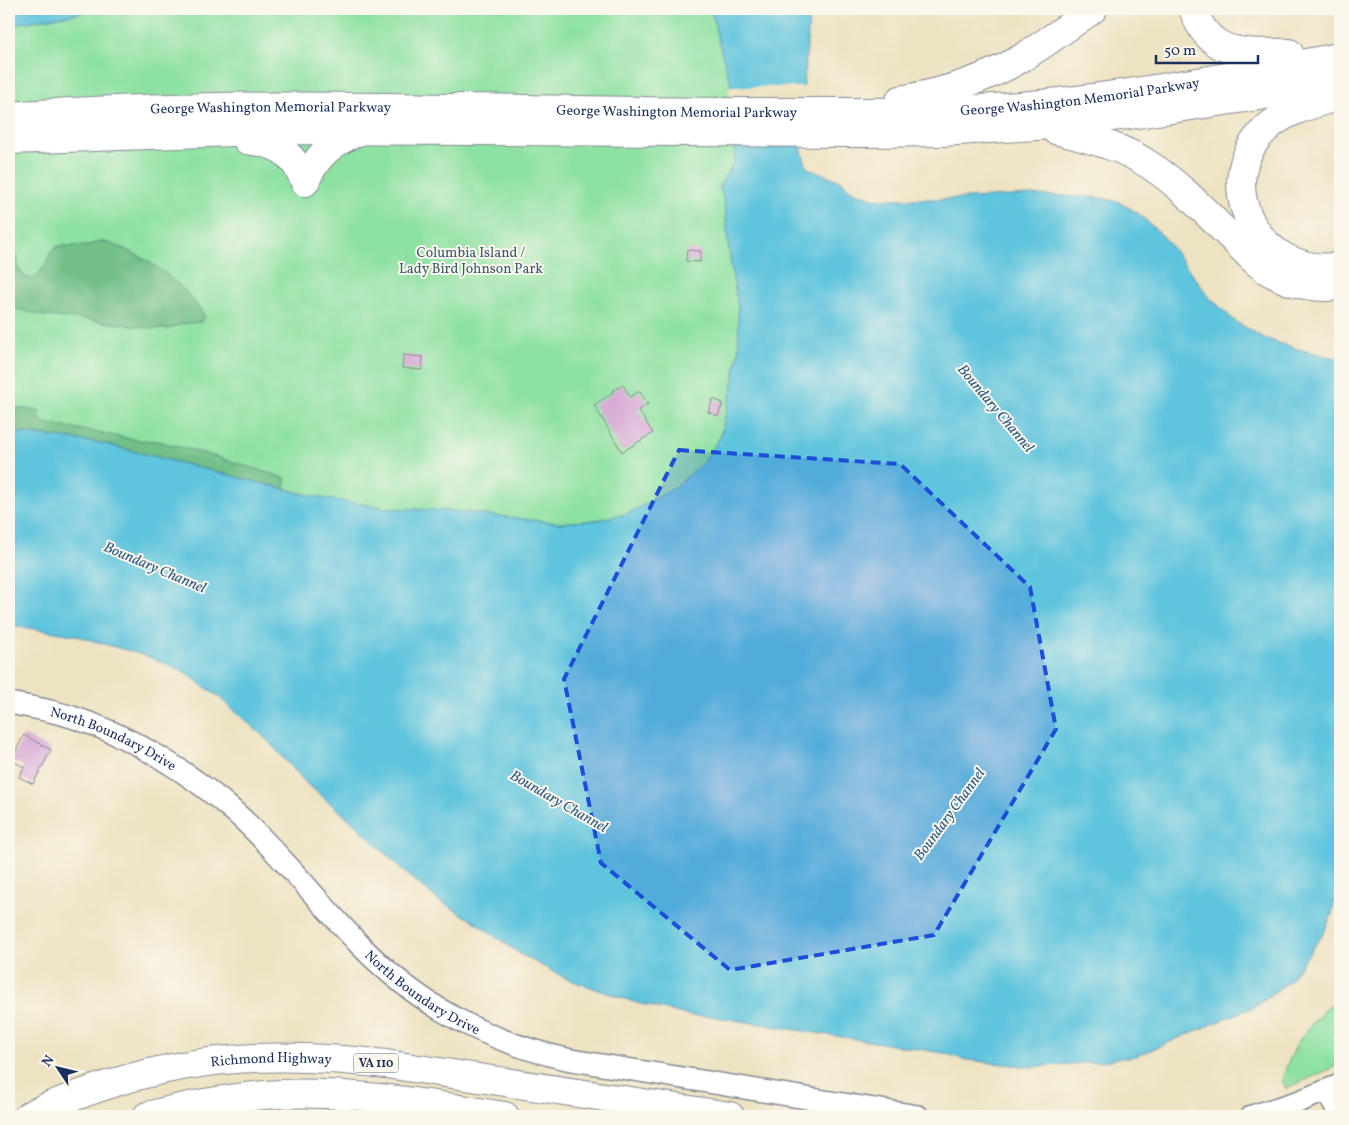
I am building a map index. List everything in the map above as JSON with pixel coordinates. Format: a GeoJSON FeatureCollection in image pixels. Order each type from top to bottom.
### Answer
{"type":"FeatureCollection","features":[{"type":"Feature","properties":{"kind":"highway"},"geometry":{"type":"LineString","coordinates":[[861,123],[879,104],[914,98],[956,86],[1004,67],[1036,49],[1093,9]]}},
{"type":"Feature","properties":{"kind":"highway"},"geometry":{"type":"LineString","coordinates":[[1193,9],[1202,28],[1209,37],[1216,43],[1232,50],[1254,53],[1340,55]]}},
{"type":"Feature","properties":{"kind":"highway","name":"George Washington Memorial Parkway"},"geometry":{"type":"LineString","coordinates":[[861,123],[962,110],[1011,108],[1076,101],[1200,82],[1340,55]]}},
{"type":"Feature","properties":{"kind":"highway","name":"George Washington Memorial Parkway"},"geometry":{"type":"LineString","coordinates":[[9,140],[176,133],[677,122],[861,123],[942,132],[1037,126],[1144,113],[1340,84]]}},
{"type":"Feature","properties":{"kind":"highway"},"geometry":{"type":"LineString","coordinates":[[1340,96],[1287,114],[1267,128],[1250,149],[1246,160],[1242,187],[1246,214],[1262,240],[1276,253],[1297,264],[1308,267],[1340,266]]}},
{"type":"Feature","properties":{"kind":"highway","name":"George Washington Memorial Parkway"},"geometry":{"type":"LineString","coordinates":[[9,116],[114,110],[264,106],[677,122]]}},
{"type":"Feature","properties":{"kind":"highway"},"geometry":{"type":"LineString","coordinates":[[1037,126],[1098,141],[1146,162],[1176,185],[1254,260],[1273,274],[1306,285],[1328,288],[1340,286]]}},
{"type":"Feature","properties":{"kind":"highway"},"geometry":{"type":"LineString","coordinates":[[176,133],[258,141],[273,145],[291,157],[305,182],[315,162],[326,149],[334,143],[362,130]]}},
{"type":"Feature","properties":{"kind":"highway","name":"Richmond Highway"},"geometry":{"type":"LineString","coordinates":[[28,1116],[74,1096],[160,1070],[224,1060],[285,1057],[334,1058],[386,1064],[730,1116]]}},
{"type":"Feature","properties":{"kind":"highway"},"geometry":{"type":"LineString","coordinates":[[148,1116],[209,1102],[279,1094],[363,1096],[505,1116]]}},
{"type":"Feature","properties":{"kind":"street","name":"North Boundary Drive"},"geometry":{"type":"LineString","coordinates":[[9,703],[71,716],[100,727],[137,745],[186,775],[246,823],[360,946],[392,976],[432,1005],[480,1031],[517,1046],[571,1060],[918,1116]]}},
{"type":"Feature","properties":{"kind":"street"},"geometry":{"type":"LineString","coordinates":[[1252,1116],[1334,1104]]}},
{"type":"Feature","properties":{"kind":"highlighted area"},"geometry":{"type":"Polygon","coordinates":[[[679,450],[900,464],[1030,587],[1056,729],[934,935],[730,970],[601,863],[564,679],[679,450]]]}},
{"type":"Feature","properties":{"kind":"green space","name":"Columbia Island / Lady Bird Johnson Park"},"geometry":{"type":"Polygon","coordinates":[[[104,9],[711,9],[731,84],[735,161],[719,186],[724,201],[731,266],[738,306],[739,349],[732,390],[720,438],[703,463],[673,489],[627,514],[596,520],[559,523],[451,511],[387,508],[321,498],[176,461],[9,431],[9,25],[104,9]]]}},
{"type":"Feature","properties":{"kind":"green space"},"geometry":{"type":"Polygon","coordinates":[[[100,241],[129,251],[160,269],[186,292],[205,317],[201,322],[181,324],[169,329],[148,328],[45,316],[9,307],[9,254],[16,253],[18,268],[25,277],[34,279],[45,266],[50,253],[58,246],[87,246],[100,241]]]}},
{"type":"Feature","properties":{"kind":"green space"},"geometry":{"type":"Polygon","coordinates":[[[9,407],[39,411],[40,420],[45,423],[138,440],[158,441],[210,455],[285,478],[285,489],[101,443],[9,431],[9,407]]]}},
{"type":"Feature","properties":{"kind":"green space"},"geometry":{"type":"Polygon","coordinates":[[[1340,996],[1340,1064],[1286,1089],[1282,1079],[1298,1042],[1315,1020],[1340,996]]]}},
{"type":"Feature","properties":{"kind":"green space"},"geometry":{"type":"Polygon","coordinates":[[[342,1112],[395,1116],[257,1116],[290,1113],[342,1112]]]}},
{"type":"Feature","properties":{"kind":"water"},"geometry":{"type":"Polygon","coordinates":[[[9,9],[104,9],[9,25],[9,9]]]}},
{"type":"Feature","properties":{"kind":"water","name":"Boundary Channel"},"geometry":{"type":"Polygon","coordinates":[[[711,9],[810,9],[801,147],[807,168],[842,181],[848,189],[875,199],[947,199],[1031,195],[1093,197],[1117,201],[1138,213],[1164,237],[1210,298],[1236,322],[1264,338],[1301,350],[1340,359],[1340,872],[1332,914],[1324,933],[1289,981],[1258,1005],[1136,1056],[1095,1062],[1032,1067],[966,1060],[943,1053],[709,1016],[692,1016],[637,1003],[567,979],[520,954],[475,922],[438,900],[401,869],[354,823],[306,783],[267,740],[219,697],[183,671],[146,656],[74,635],[9,625],[9,431],[101,443],[321,498],[387,508],[451,511],[559,523],[596,520],[627,514],[673,489],[703,463],[720,438],[732,390],[739,349],[738,306],[731,266],[724,201],[719,186],[735,161],[731,84],[711,9]]]}},
{"type":"Feature","properties":{"kind":"pier"},"geometry":{"type":"Polygon","coordinates":[[[729,87],[806,87],[804,142],[731,141],[729,87]]]}},
{"type":"Feature","properties":{"kind":"building"},"geometry":{"type":"Polygon","coordinates":[[[687,250],[701,251],[700,262],[686,261],[687,250]]]}},
{"type":"Feature","properties":{"kind":"building"},"geometry":{"type":"Polygon","coordinates":[[[403,355],[423,357],[422,370],[402,368],[403,355]]]}},
{"type":"Feature","properties":{"kind":"building"},"geometry":{"type":"Polygon","coordinates":[[[623,385],[630,397],[640,392],[648,404],[638,410],[653,433],[622,452],[594,405],[623,385]]]}},
{"type":"Feature","properties":{"kind":"building"},"geometry":{"type":"Polygon","coordinates":[[[713,399],[723,403],[718,416],[708,412],[713,399]]]}},
{"type":"Feature","properties":{"kind":"building"},"geometry":{"type":"Polygon","coordinates":[[[24,735],[51,750],[33,784],[19,777],[24,767],[11,760],[24,735]]]}}]}
